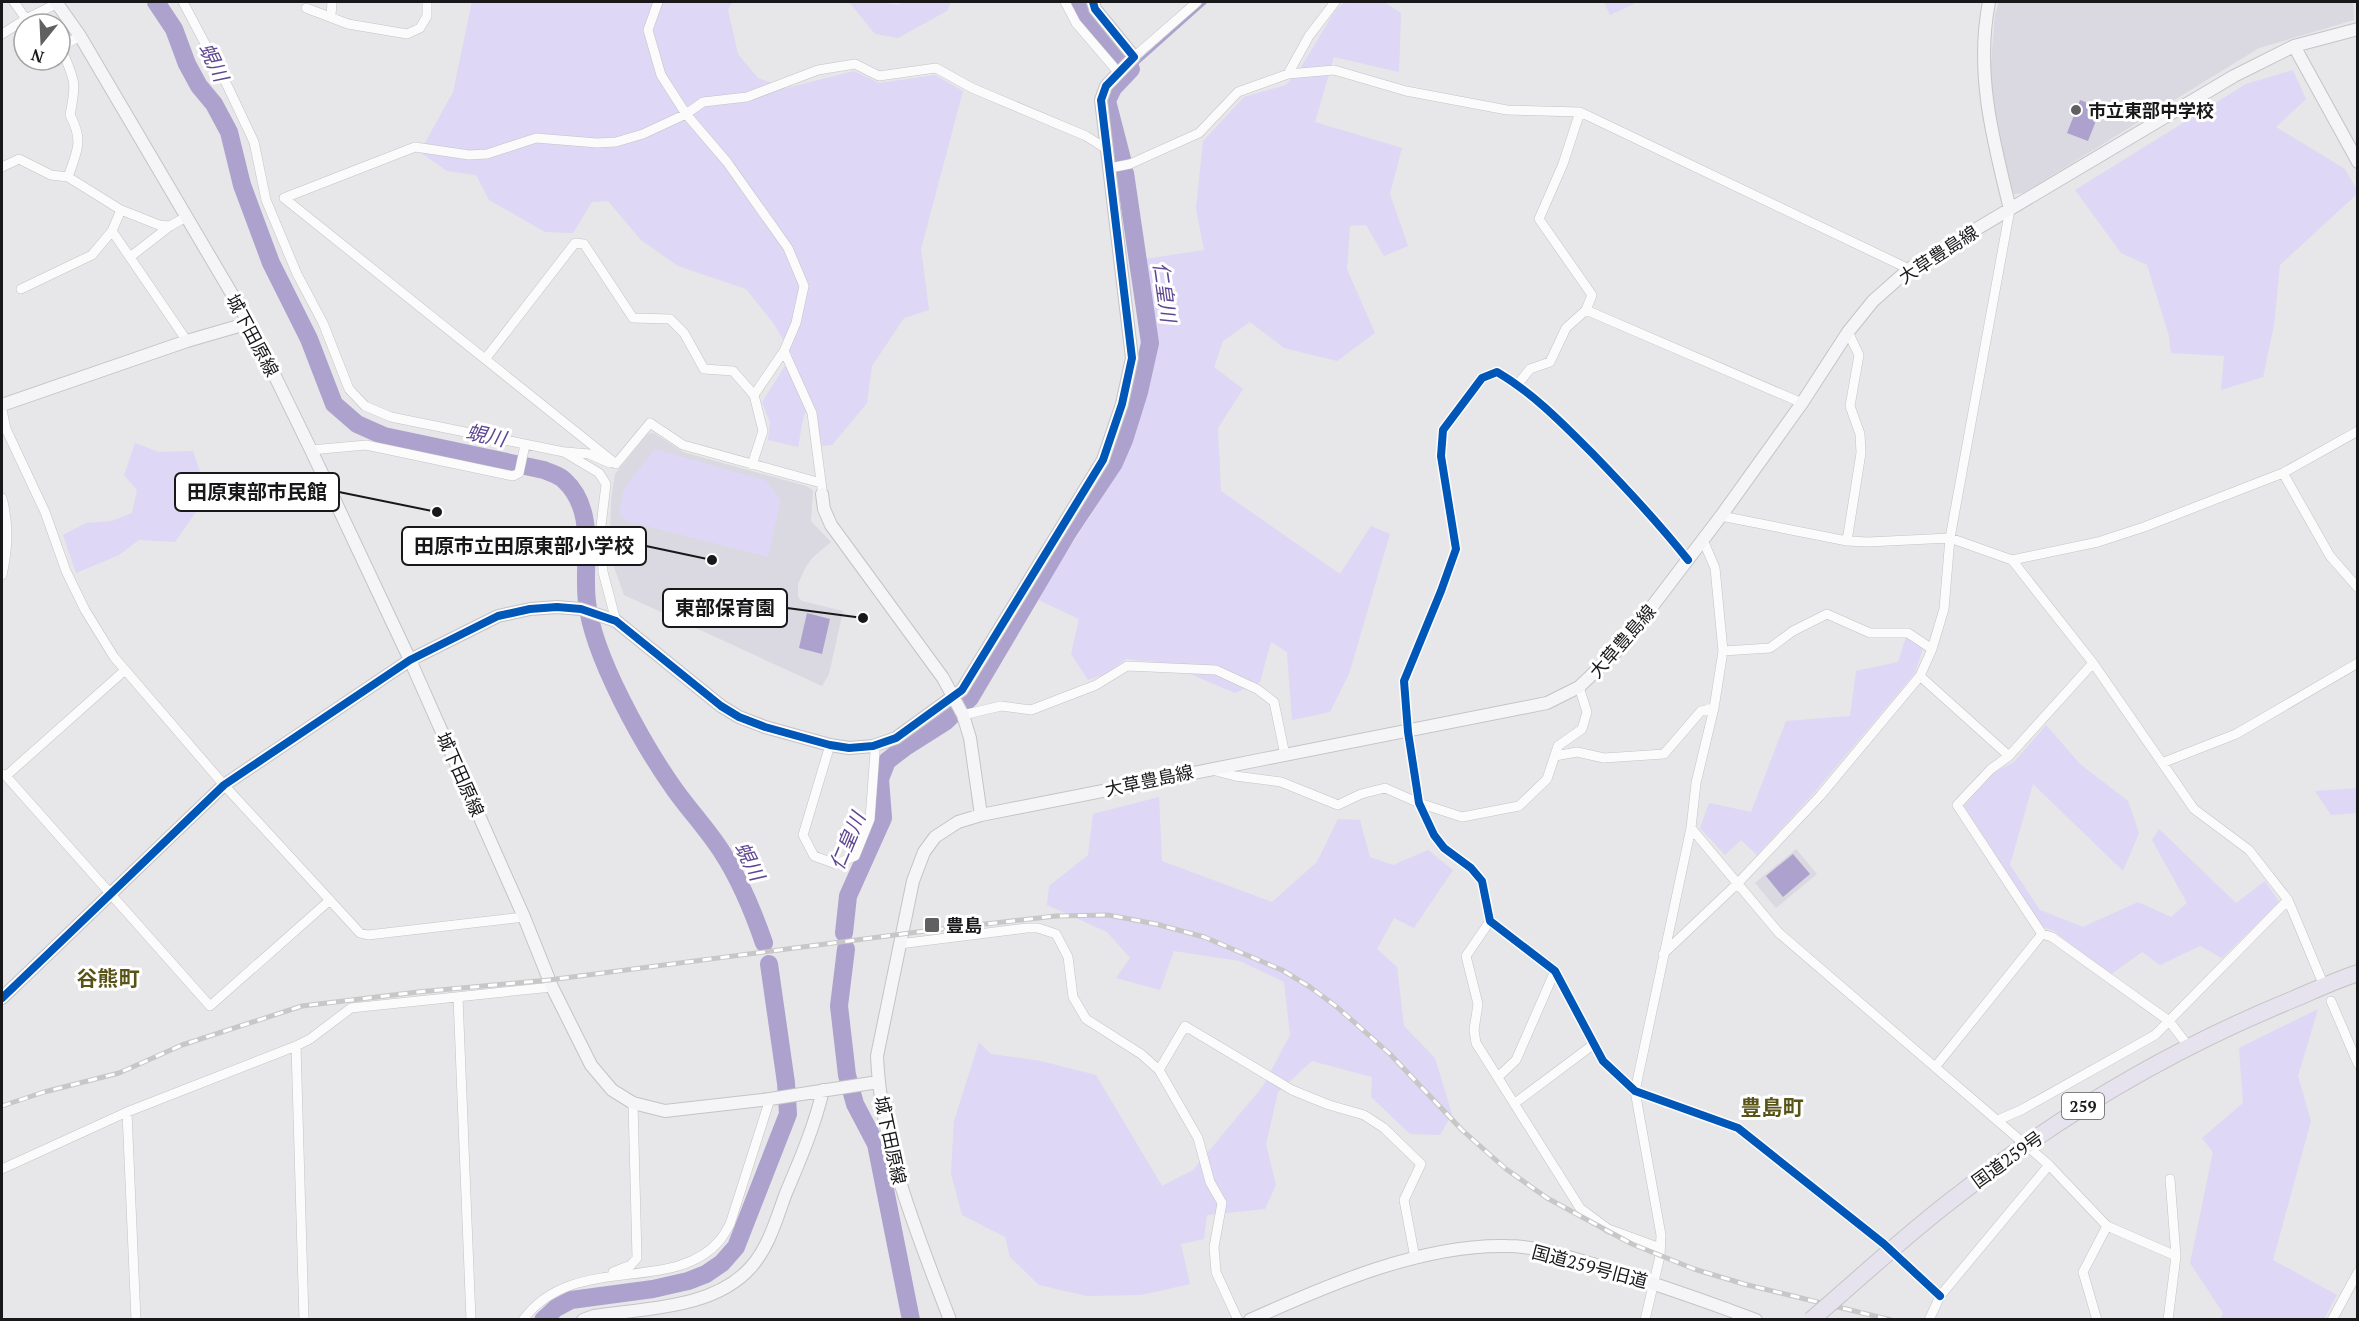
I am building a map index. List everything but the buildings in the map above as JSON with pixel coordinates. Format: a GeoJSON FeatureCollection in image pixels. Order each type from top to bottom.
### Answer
{"type":"FeatureCollection","features":[{"type":"Feature","properties":{"kind":"highway","name":"国道259号"},"geometry":{"type":"LineString","coordinates":[[1811,1320],[1956,1196],[2026,1144],[2095,1098],[2188,1047],[2247,1018],[2358,973]]}},
{"type":"Feature","properties":{"kind":"street"},"geometry":{"type":"LineString","coordinates":[[39,12],[57,2]]}},
{"type":"Feature","properties":{"kind":"street","name":"城下田原線"},"geometry":{"type":"LineString","coordinates":[[57,2],[80,36],[249,323],[410,660],[524,917],[552,987],[591,1065],[612,1090],[633,1103],[665,1111],[770,1099],[878,1082],[889,1149],[903,1194],[950,1320]]}},
{"type":"Feature","properties":{"kind":"street"},"geometry":{"type":"LineString","coordinates":[[183,2],[254,142],[266,200],[297,274],[323,323],[349,389],[365,406],[391,417],[525,445],[582,453],[616,464]]}},
{"type":"Feature","properties":{"kind":"street"},"geometry":{"type":"LineString","coordinates":[[331,16],[332,2]]}},
{"type":"Feature","properties":{"kind":"street"},"geometry":{"type":"LineString","coordinates":[[306,8],[348,24],[407,34],[420,28],[426,16],[427,2]]}},
{"type":"Feature","properties":{"kind":"street"},"geometry":{"type":"LineString","coordinates":[[658,2],[648,30],[661,75],[686,114],[727,162],[788,248],[804,286],[796,323],[784,351],[754,395]]}},
{"type":"Feature","properties":{"kind":"street"},"geometry":{"type":"LineString","coordinates":[[1065,2],[1077,23],[1118,72]]}},
{"type":"Feature","properties":{"kind":"street"},"geometry":{"type":"LineString","coordinates":[[1093,2],[1095,9],[1134,57]]}},
{"type":"Feature","properties":{"kind":"street"},"geometry":{"type":"LineString","coordinates":[[2,998],[224,785],[410,660],[498,616],[530,609],[557,607],[581,609],[616,621],[688,681],[730,712],[765,727],[830,745],[849,748],[873,746],[896,738],[962,690],[1102,460],[1122,404],[1132,358],[1101,99],[1106,86],[1118,72],[1197,2]]}},
{"type":"Feature","properties":{"kind":"street"},"geometry":{"type":"LineString","coordinates":[[1288,74],[1309,36],[1335,2]]}},
{"type":"Feature","properties":{"kind":"street"},"geometry":{"type":"LineString","coordinates":[[1663,954],[1738,884],[1820,796],[1920,676],[1932,649],[1944,609],[1950,538],[2010,209],[1995,148],[1985,90],[1984,46],[1989,2]]}},
{"type":"Feature","properties":{"kind":"street","name":"大草豊島線"},"geometry":{"type":"LineString","coordinates":[[878,1082],[877,1056],[913,881],[924,852],[935,837],[958,822],[981,814],[1206,768],[1408,732],[1547,703],[1579,687],[1622,646],[1688,560],[1802,403],[1848,332],[1873,302],[1909,270],[2234,76],[2294,46],[2358,29]]}},
{"type":"Feature","properties":{"kind":"street"},"geometry":{"type":"LineString","coordinates":[[68,177],[80,142],[78,129],[70,115],[75,78],[63,53],[66,44],[80,36]]}},
{"type":"Feature","properties":{"kind":"street"},"geometry":{"type":"LineString","coordinates":[[2294,46],[2358,162]]}},
{"type":"Feature","properties":{"kind":"street"},"geometry":{"type":"LineString","coordinates":[[616,464],[284,198],[415,147],[469,155],[487,154],[536,138],[597,143],[616,142],[643,134],[686,114],[703,102],[747,97],[818,70],[855,64],[879,76],[936,68],[972,88],[1086,136],[1108,150]]}},
{"type":"Feature","properties":{"kind":"street"},"geometry":{"type":"LineString","coordinates":[[1110,168],[1130,164],[1199,133],[1238,92],[1288,74],[1334,70],[1406,91],[1507,110],[1580,112],[1909,270]]}},
{"type":"Feature","properties":{"kind":"street"},"geometry":{"type":"LineString","coordinates":[[1518,384],[1530,369],[1550,362],[1566,328],[1586,310],[1592,296],[1539,219],[1563,164],[1580,112]]}},
{"type":"Feature","properties":{"kind":"street"},"geometry":{"type":"LineString","coordinates":[[2,167],[19,159],[51,175],[68,177],[121,210],[159,225],[170,226]]}},
{"type":"Feature","properties":{"kind":"street"},"geometry":{"type":"LineString","coordinates":[[21,290],[92,255],[112,231],[121,210]]}},
{"type":"Feature","properties":{"kind":"street"},"geometry":{"type":"LineString","coordinates":[[130,257],[170,226],[186,218]]}},
{"type":"Feature","properties":{"kind":"street"},"geometry":{"type":"LineString","coordinates":[[112,231],[187,341]]}},
{"type":"Feature","properties":{"kind":"street"},"geometry":{"type":"LineString","coordinates":[[486,358],[575,243],[584,244],[633,318],[670,319],[684,333],[704,369],[733,371],[754,395],[763,431],[752,465]]}},
{"type":"Feature","properties":{"kind":"street"},"geometry":{"type":"LineString","coordinates":[[1586,310],[1802,403]]}},
{"type":"Feature","properties":{"kind":"street"},"geometry":{"type":"LineString","coordinates":[[2,405],[187,341],[249,323]]}},
{"type":"Feature","properties":{"kind":"street"},"geometry":{"type":"LineString","coordinates":[[1847,541],[1861,453],[1860,434],[1850,406],[1859,355],[1848,332]]}},
{"type":"Feature","properties":{"kind":"street"},"geometry":{"type":"LineString","coordinates":[[784,351],[812,413],[824,509],[831,525],[943,678],[963,715],[970,738],[981,814]]}},
{"type":"Feature","properties":{"kind":"street"},"geometry":{"type":"LineString","coordinates":[[1688,560],[1650,512],[1558,419],[1518,384],[1497,372],[1482,378],[1443,430],[1441,456],[1456,549],[1442,591],[1404,681],[1408,732],[1419,803],[1434,835],[1444,848],[1471,868],[1482,881],[1490,921],[1555,971],[1603,1061],[1635,1091],[1738,1128],[1884,1244]]}},
{"type":"Feature","properties":{"kind":"street"},"geometry":{"type":"LineString","coordinates":[[2,411],[6,429],[45,512],[66,571],[85,610],[124,671],[224,785],[360,933],[368,935],[524,917]]}},
{"type":"Feature","properties":{"kind":"street"},"geometry":{"type":"LineString","coordinates":[[616,464],[650,423],[683,445],[822,489]]}},
{"type":"Feature","properties":{"kind":"street"},"geometry":{"type":"LineString","coordinates":[[1721,516],[1847,541],[1950,538],[2012,560],[2098,542],[2144,527],[2283,473],[2358,431]]}},
{"type":"Feature","properties":{"kind":"street"},"geometry":{"type":"LineString","coordinates":[[311,450],[366,445],[513,476],[519,473],[525,445]]}},
{"type":"Feature","properties":{"kind":"street"},"geometry":{"type":"LineString","coordinates":[[564,452],[599,473],[606,484],[601,526],[603,572],[616,621]]}},
{"type":"Feature","properties":{"kind":"street"},"geometry":{"type":"LineString","coordinates":[[2283,473],[2330,556],[2358,588]]}},
{"type":"Feature","properties":{"kind":"street"},"geometry":{"type":"LineString","coordinates":[[2,498],[7,522],[7,544],[2,574]]}},
{"type":"Feature","properties":{"kind":"street"},"geometry":{"type":"LineString","coordinates":[[1646,1320],[1661,1234],[1635,1091],[1691,828],[1696,783],[1714,708],[1723,651],[1715,568],[1703,540]]}},
{"type":"Feature","properties":{"kind":"street"},"geometry":{"type":"LineString","coordinates":[[2012,560],[2094,663],[2194,809],[2249,850],[2288,900],[2322,981]]}},
{"type":"Feature","properties":{"kind":"street"},"geometry":{"type":"LineString","coordinates":[[1723,651],[1770,648],[1793,631],[1827,614],[1870,633],[1908,633],[1932,649]]}},
{"type":"Feature","properties":{"kind":"street"},"geometry":{"type":"LineString","coordinates":[[2094,663],[2009,756],[1991,769],[1957,805],[2042,934],[2052,937],[2169,1021],[2188,1047]]}},
{"type":"Feature","properties":{"kind":"street"},"geometry":{"type":"LineString","coordinates":[[2162,763],[2236,734],[2358,663]]}},
{"type":"Feature","properties":{"kind":"street"},"geometry":{"type":"LineString","coordinates":[[963,715],[1001,706],[1030,710],[1096,685],[1127,666],[1216,670],[1257,689],[1274,702],[1285,755]]}},
{"type":"Feature","properties":{"kind":"street"},"geometry":{"type":"LineString","coordinates":[[124,671],[4,775],[109,894],[210,1006],[330,900]]}},
{"type":"Feature","properties":{"kind":"street"},"geometry":{"type":"LineString","coordinates":[[1920,676],[2009,756]]}},
{"type":"Feature","properties":{"kind":"street"},"geometry":{"type":"LineString","coordinates":[[1206,768],[1235,776],[1281,782],[1338,805],[1361,794],[1385,788],[1419,803],[1462,816],[1519,806],[1547,778],[1558,746],[1582,729],[1587,712],[1579,687]]}},
{"type":"Feature","properties":{"kind":"street"},"geometry":{"type":"LineString","coordinates":[[1555,756],[1577,752],[1604,758],[1664,754],[1701,711],[1714,708]]}},
{"type":"Feature","properties":{"kind":"street"},"geometry":{"type":"LineString","coordinates":[[830,745],[803,836],[814,856],[836,864],[855,856],[870,819],[873,746]]}},
{"type":"Feature","properties":{"kind":"street"},"geometry":{"type":"LineString","coordinates":[[1691,828],[1779,933],[2026,1144],[2107,1226],[2176,1256]]}},
{"type":"Feature","properties":{"kind":"street"},"geometry":{"type":"LineString","coordinates":[[1998,1120],[2021,1110],[2155,1035],[2288,900]]}},
{"type":"Feature","properties":{"kind":"street"},"geometry":{"type":"LineString","coordinates":[[1490,921],[1466,956],[1478,1004],[1474,1030],[1476,1042],[1580,1208],[1608,1229],[1660,1248]]}},
{"type":"Feature","properties":{"kind":"street"},"geometry":{"type":"LineString","coordinates":[[899,944],[1027,928],[1038,928],[1056,934],[1068,957],[1073,997],[1086,1019],[1141,1054],[1159,1070],[1198,1138],[1210,1182],[1222,1203],[1214,1246],[1216,1272],[1238,1320]]}},
{"type":"Feature","properties":{"kind":"street"},"geometry":{"type":"LineString","coordinates":[[1936,1066],[2042,934]]}},
{"type":"Feature","properties":{"kind":"street"},"geometry":{"type":"LineString","coordinates":[[1498,1077],[1516,1060],[1555,971]]}},
{"type":"Feature","properties":{"kind":"street"},"geometry":{"type":"LineString","coordinates":[[2,1169],[127,1112],[296,1046],[310,1039],[351,1008],[552,987]]}},
{"type":"Feature","properties":{"kind":"street"},"geometry":{"type":"LineString","coordinates":[[458,997],[471,1320]]}},
{"type":"Feature","properties":{"kind":"street"},"geometry":{"type":"LineString","coordinates":[[2331,1001],[2358,1064]]}},
{"type":"Feature","properties":{"kind":"street"},"geometry":{"type":"LineString","coordinates":[[1159,1070],[1185,1026],[1292,1090],[1329,1106],[1364,1115],[1384,1128],[1421,1164],[1404,1200],[1415,1258]]}},
{"type":"Feature","properties":{"kind":"street"},"geometry":{"type":"LineString","coordinates":[[1515,1103],[1594,1044]]}},
{"type":"Feature","properties":{"kind":"street"},"geometry":{"type":"LineString","coordinates":[[296,1046],[304,1320]]}},
{"type":"Feature","properties":{"kind":"street"},"geometry":{"type":"LineString","coordinates":[[584,1320],[594,1316],[693,1300],[721,1290],[752,1267],[761,1254],[781,1206],[823,1090]]}},
{"type":"Feature","properties":{"kind":"street"},"geometry":{"type":"LineString","coordinates":[[600,1277],[658,1270],[685,1263],[704,1254],[720,1240],[730,1224],[770,1099]]}},
{"type":"Feature","properties":{"kind":"street"},"geometry":{"type":"LineString","coordinates":[[524,1320],[532,1308],[553,1291],[600,1277],[630,1265],[637,1258],[633,1103]]}},
{"type":"Feature","properties":{"kind":"street"},"geometry":{"type":"LineString","coordinates":[[127,1112],[136,1320]]}},
{"type":"Feature","properties":{"kind":"street"},"geometry":{"type":"LineString","coordinates":[[1929,1320],[1940,1296],[2049,1165]]}},
{"type":"Feature","properties":{"kind":"street"},"geometry":{"type":"LineString","coordinates":[[2168,1320],[2176,1256],[2170,1179]]}},
{"type":"Feature","properties":{"kind":"street"},"geometry":{"type":"LineString","coordinates":[[2097,1320],[2084,1272],[2107,1226]]}},
{"type":"Feature","properties":{"kind":"street","name":"国道259号旧道"},"geometry":{"type":"LineString","coordinates":[[1250,1320],[1296,1299],[1415,1258],[1476,1246],[1509,1246],[1553,1252],[1654,1283],[1756,1320]]}},
{"type":"Feature","properties":{"kind":"street"},"geometry":{"type":"LineString","coordinates":[[1907,1265],[1940,1296]]}},
{"type":"Feature","properties":{"kind":"street"},"geometry":{"type":"LineString","coordinates":[[2332,1320],[2358,1272]]}},
{"type":"Feature","properties":{"kind":"shaded area"},"geometry":{"type":"Polygon","coordinates":[[[472,2],[732,2],[728,10],[738,54],[758,78],[787,88],[854,71],[879,83],[935,75],[963,91],[921,249],[929,310],[904,318],[872,366],[867,403],[832,445],[822,446],[814,406],[804,414],[798,447],[768,440],[770,422],[762,402],[792,355],[774,324],[746,289],[678,266],[641,240],[608,201],[592,202],[573,233],[545,232],[489,200],[476,175],[447,171],[420,152],[453,92],[472,2]]]}},
{"type":"Feature","properties":{"kind":"shaded area"},"geometry":{"type":"Polygon","coordinates":[[[849,2],[878,2],[897,5],[906,2],[951,2],[947,11],[898,38],[875,34],[849,2]]]}},
{"type":"Feature","properties":{"kind":"shaded area"},"geometry":{"type":"Polygon","coordinates":[[[1346,2],[1384,2],[1401,13],[1399,72],[1334,57],[1315,122],[1402,148],[1390,194],[1408,246],[1384,256],[1366,225],[1350,226],[1347,269],[1375,333],[1337,361],[1284,348],[1250,322],[1223,341],[1214,367],[1243,389],[1218,428],[1221,491],[1340,574],[1371,526],[1390,534],[1349,674],[1330,712],[1292,720],[1287,652],[1271,642],[1260,682],[1235,693],[1164,663],[1126,659],[1106,674],[1088,680],[1071,654],[1079,619],[1036,599],[1096,507],[1130,444],[1155,344],[1145,259],[1204,250],[1196,209],[1203,141],[1244,97],[1286,85],[1300,69],[1336,9],[1346,2]]]}},
{"type":"Feature","properties":{"kind":"shaded area"},"geometry":{"type":"Polygon","coordinates":[[[1604,2],[1638,2],[1610,15],[1604,2]]]}},
{"type":"Feature","properties":{"kind":"shaded area","name":"市立東部中学校"},"geometry":{"type":"Polygon","coordinates":[[[1999,2],[2353,2],[2354,20],[2259,48],[2023,193],[2014,194],[1999,143],[1990,77],[1995,14],[1999,2]]]}},
{"type":"Feature","properties":{"kind":"shaded area"},"geometry":{"type":"Polygon","coordinates":[[[2293,70],[2306,99],[2276,127],[2345,169],[2357,194],[2280,265],[2274,325],[2263,377],[2221,390],[2224,356],[2171,353],[2169,336],[2147,265],[2121,253],[2075,190],[2246,84],[2293,70]]]}},
{"type":"Feature","properties":{"kind":"shaded area"},"geometry":{"type":"Polygon","coordinates":[[[2080,100],[2101,108],[2088,141],[2067,133],[2080,100]]]}},
{"type":"Feature","properties":{"kind":"shaded area"},"geometry":{"type":"Polygon","coordinates":[[[654,433],[683,452],[806,486],[813,490],[811,521],[831,542],[813,557],[805,568],[798,584],[798,597],[802,601],[843,611],[829,674],[822,686],[624,595],[613,564],[610,536],[611,500],[615,474],[648,434],[654,433]]]}},
{"type":"Feature","properties":{"kind":"shaded area"},"geometry":{"type":"Polygon","coordinates":[[[135,443],[159,452],[193,451],[204,483],[198,509],[175,542],[139,540],[119,555],[76,573],[63,535],[86,523],[112,521],[132,513],[137,490],[124,475],[135,443]]]}},
{"type":"Feature","properties":{"kind":"shaded area"},"geometry":{"type":"Polygon","coordinates":[[[655,449],[765,480],[781,500],[768,557],[626,521],[619,513],[624,488],[655,449]]]}},
{"type":"Feature","properties":{"kind":"shaded area"},"geometry":{"type":"Polygon","coordinates":[[[807,613],[830,619],[822,654],[799,648],[807,613]]]}},
{"type":"Feature","properties":{"kind":"shaded area"},"geometry":{"type":"Polygon","coordinates":[[[1906,637],[1923,648],[1915,673],[1813,794],[1757,855],[1741,840],[1725,855],[1700,828],[1709,803],[1751,812],[1786,721],[1850,716],[1856,671],[1898,662],[1906,637]]]}},
{"type":"Feature","properties":{"kind":"shaded area"},"geometry":{"type":"Polygon","coordinates":[[[2046,725],[2080,764],[2128,801],[2139,833],[2123,871],[2033,784],[2010,865],[2040,910],[2083,927],[2138,902],[2171,917],[2187,903],[2152,840],[2159,829],[2236,903],[2265,881],[2279,902],[2222,958],[2200,946],[2160,965],[2142,952],[2110,975],[2054,931],[2043,927],[1964,806],[1995,772],[2014,762],[2046,725]]]}},
{"type":"Feature","properties":{"kind":"shaded area"},"geometry":{"type":"Polygon","coordinates":[[[2357,788],[2357,813],[2331,815],[2315,791],[2357,788]]]}},
{"type":"Feature","properties":{"kind":"shaded area"},"geometry":{"type":"Polygon","coordinates":[[[1159,797],[1162,861],[1272,902],[1317,862],[1338,819],[1360,820],[1370,857],[1393,865],[1428,850],[1453,870],[1414,928],[1394,918],[1377,949],[1397,967],[1404,1026],[1435,1058],[1452,1114],[1440,1135],[1410,1134],[1371,1097],[1372,1077],[1312,1061],[1278,1092],[1266,1144],[1276,1185],[1265,1209],[1207,1215],[1204,1239],[1181,1244],[1190,1284],[1141,1295],[1087,1296],[1039,1285],[1010,1257],[1005,1237],[962,1215],[951,1174],[954,1121],[979,1042],[991,1054],[1041,1061],[1096,1075],[1162,1186],[1193,1170],[1263,1086],[1290,1035],[1284,982],[1240,961],[1174,951],[1160,990],[1116,978],[1130,958],[1107,932],[1047,905],[1049,886],[1088,855],[1093,814],[1159,797]]]}},
{"type":"Feature","properties":{"kind":"shaded area"},"geometry":{"type":"Polygon","coordinates":[[[1796,849],[1817,874],[1776,908],[1755,883],[1796,849]]]}},
{"type":"Feature","properties":{"kind":"shaded area"},"geometry":{"type":"Polygon","coordinates":[[[1793,854],[1810,874],[1783,897],[1766,876],[1793,854]]]}},
{"type":"Feature","properties":{"kind":"shaded area"},"geometry":{"type":"Polygon","coordinates":[[[2318,1009],[2298,1076],[2311,1121],[2273,1260],[2337,1295],[2324,1319],[2220,1319],[2223,1313],[2190,1263],[2213,1152],[2202,1138],[2243,1103],[2239,1048],[2318,1009]]]}},
{"type":"Feature","properties":{"kind":"waterway","name":"蜆川"},"geometry":{"type":"LineString","coordinates":[[156,2],[174,29],[187,64],[199,86],[214,104],[229,132],[242,185],[271,263],[309,339],[334,404],[357,424],[384,436],[544,470],[562,478],[575,493],[585,522],[586,587],[591,624],[609,673],[635,725],[662,771],[728,862],[746,896],[764,943]]}},
{"type":"Feature","properties":{"kind":"waterway","name":"仁皇川"},"geometry":{"type":"LineString","coordinates":[[1078,2],[1081,11],[1121,59]]}},
{"type":"Feature","properties":{"kind":"waterway"},"geometry":{"type":"LineString","coordinates":[[1131,69],[1206,2]]}},
{"type":"Feature","properties":{"kind":"waterway","name":"仁皇川"},"geometry":{"type":"LineString","coordinates":[[1122,159],[1107,101],[1113,88],[1131,69]]}},
{"type":"Feature","properties":{"kind":"waterway","name":"仁皇川"},"geometry":{"type":"LineString","coordinates":[[844,933],[848,896],[883,818],[880,779],[887,761],[945,722],[970,698],[1068,532],[1114,463],[1124,440],[1139,392],[1150,343],[1125,173]]}},
{"type":"Feature","properties":{"kind":"waterway","name":"仁皇川"},"geometry":{"type":"LineString","coordinates":[[846,949],[839,1006],[847,1075],[855,1104],[876,1144],[911,1320]]}},
{"type":"Feature","properties":{"kind":"waterway","name":"蜆川"},"geometry":{"type":"LineString","coordinates":[[543,1320],[556,1308],[571,1300],[653,1289],[688,1281],[706,1274],[722,1263],[736,1247],[788,1114],[786,1083],[769,964]]}},
{"type":"Feature","properties":{"kind":"tunnel"},"geometry":{"type":"LineString","coordinates":[[1889,1249],[1907,1265]]}},
{"type":"Feature","properties":{"kind":"railway"},"geometry":{"type":"LineString","coordinates":[[2,1106],[44,1092],[119,1073],[182,1045],[302,1006],[549,980],[1056,916],[1108,915],[1156,924],[1204,937],[1282,970],[1310,987],[1337,1007],[1390,1054],[1462,1130],[1506,1169],[1547,1198],[1632,1244],[1694,1269],[1744,1284],[1891,1320]]}},
{"type":"Feature","properties":{"kind":"cycle path"},"geometry":{"type":"LineString","coordinates":[[2,998],[224,785],[410,660],[498,616],[530,609],[557,607],[581,609],[616,621],[721,706],[739,717],[765,727],[830,745],[849,748],[873,746],[896,738],[962,690],[1103,460],[1122,404],[1132,358],[1101,100],[1106,86],[1134,57],[1095,9],[1093,2]]}},
{"type":"Feature","properties":{"kind":"cycle path"},"geometry":{"type":"LineString","coordinates":[[1688,560],[1629,492],[1547,409],[1523,389],[1497,372],[1482,378],[1443,430],[1441,456],[1456,549],[1404,681],[1408,732],[1419,803],[1434,835],[1444,848],[1471,868],[1482,881],[1490,921],[1555,971],[1603,1061],[1635,1091],[1738,1128],[1884,1244],[1940,1296]]}},
{"type":"Feature","properties":{"kind":"place","name":"市立東部中学校"},"geometry":{"type":"Point","coordinates":[2076,110]}},
{"type":"Feature","properties":{"kind":"place","name":"田原東部市民館"},"geometry":{"type":"Point","coordinates":[437,512]}},
{"type":"Feature","properties":{"kind":"place","name":"田原市立田原東部小学校"},"geometry":{"type":"Point","coordinates":[712,560]}},
{"type":"Feature","properties":{"kind":"place","name":"東部保育園"},"geometry":{"type":"Point","coordinates":[863,618]}},
{"type":"Feature","properties":{"kind":"place","name":"豊島"},"geometry":{"type":"Point","coordinates":[932,925]}},
{"type":"Feature","properties":{"kind":"district","name":"谷熊町"},"geometry":{"type":"Point","coordinates":[108,978]}},
{"type":"Feature","properties":{"kind":"district","name":"豊島町"},"geometry":{"type":"Point","coordinates":[1772,1107]}}]}
